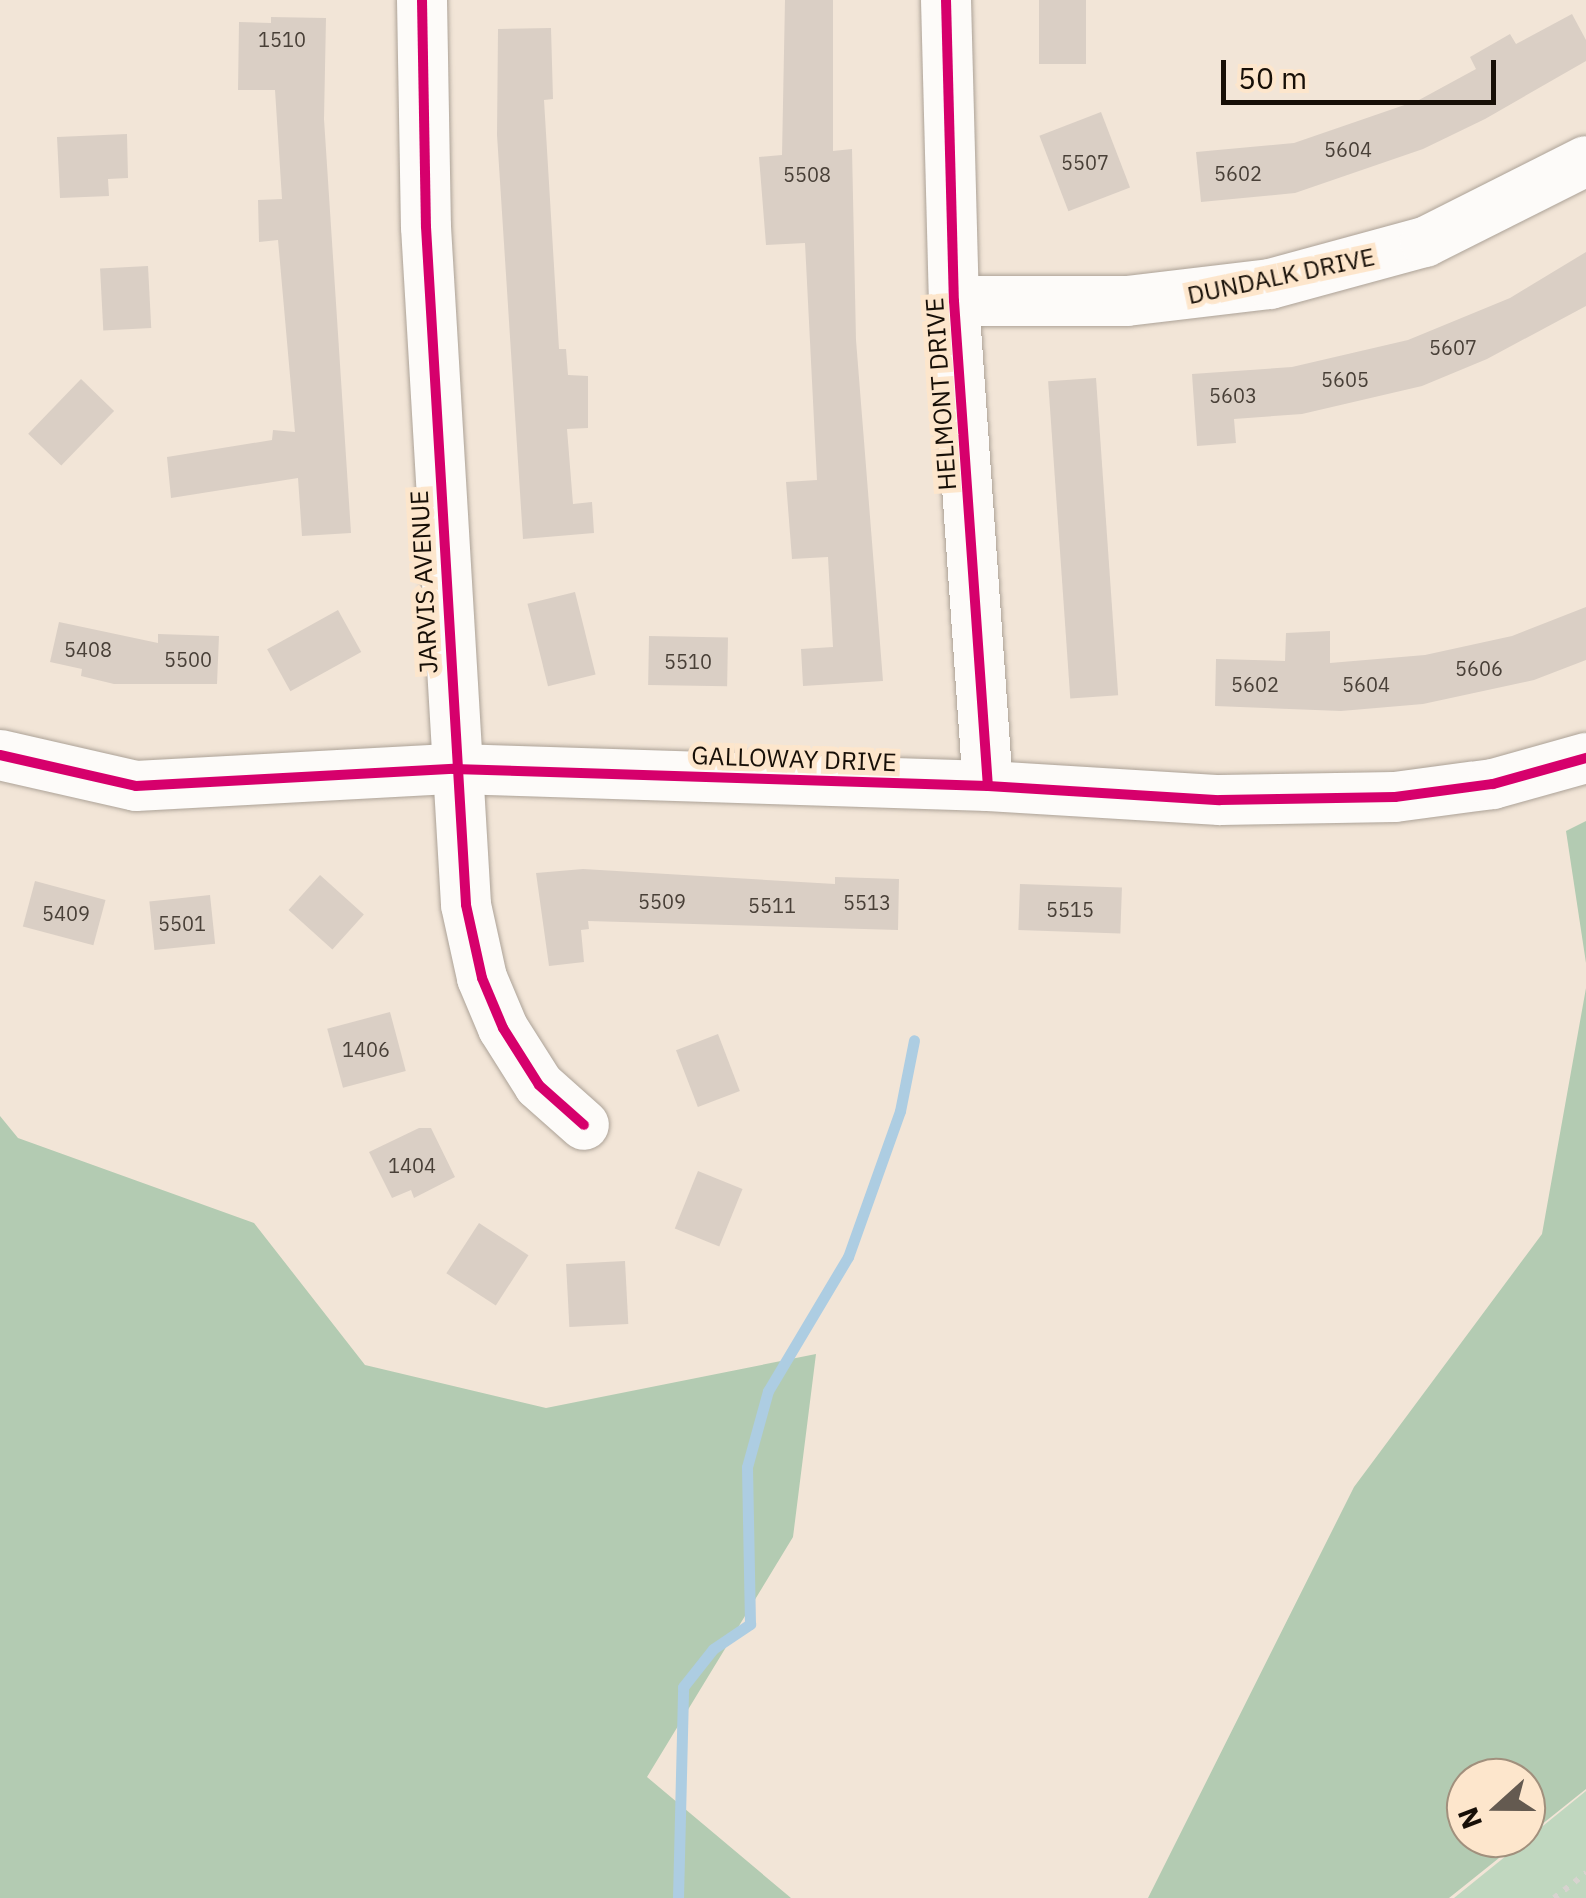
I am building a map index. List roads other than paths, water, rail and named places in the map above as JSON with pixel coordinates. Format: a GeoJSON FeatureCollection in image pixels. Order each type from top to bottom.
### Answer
{"type":"FeatureCollection","features":[{"type":"Feature","properties":{"kind":"street","name":"JARVIS AVENUE"},"geometry":{"type":"LineString","coordinates":[[422,0],[426,227],[454,769],[466,904],[482,978],[521,1061],[559,1107],[584,1125]]}},
{"type":"Feature","properties":{"kind":"street","name":"HELMONT DRIVE"},"geometry":{"type":"LineString","coordinates":[[946,0],[954,301],[988,786]]}},
{"type":"Feature","properties":{"kind":"street","name":"DUNDALK DRIVE"},"geometry":{"type":"LineString","coordinates":[[954,301],[1143,300],[1304,276],[1426,242],[1586,161]]}},
{"type":"Feature","properties":{"kind":"street","name":"GALLOWAY DRIVE"},"geometry":{"type":"LineString","coordinates":[[0,755],[136,786],[454,769],[988,786],[1220,800],[1394,797],[1492,784],[1586,758]]}},
{"type":"Feature","properties":{"kind":"waterway"},"geometry":{"type":"LineString","coordinates":[[678,1898],[683,1687],[713,1649],[750,1624],[747,1467],[768,1391],[848,1257],[900,1111],[914,1040]]}}]}
